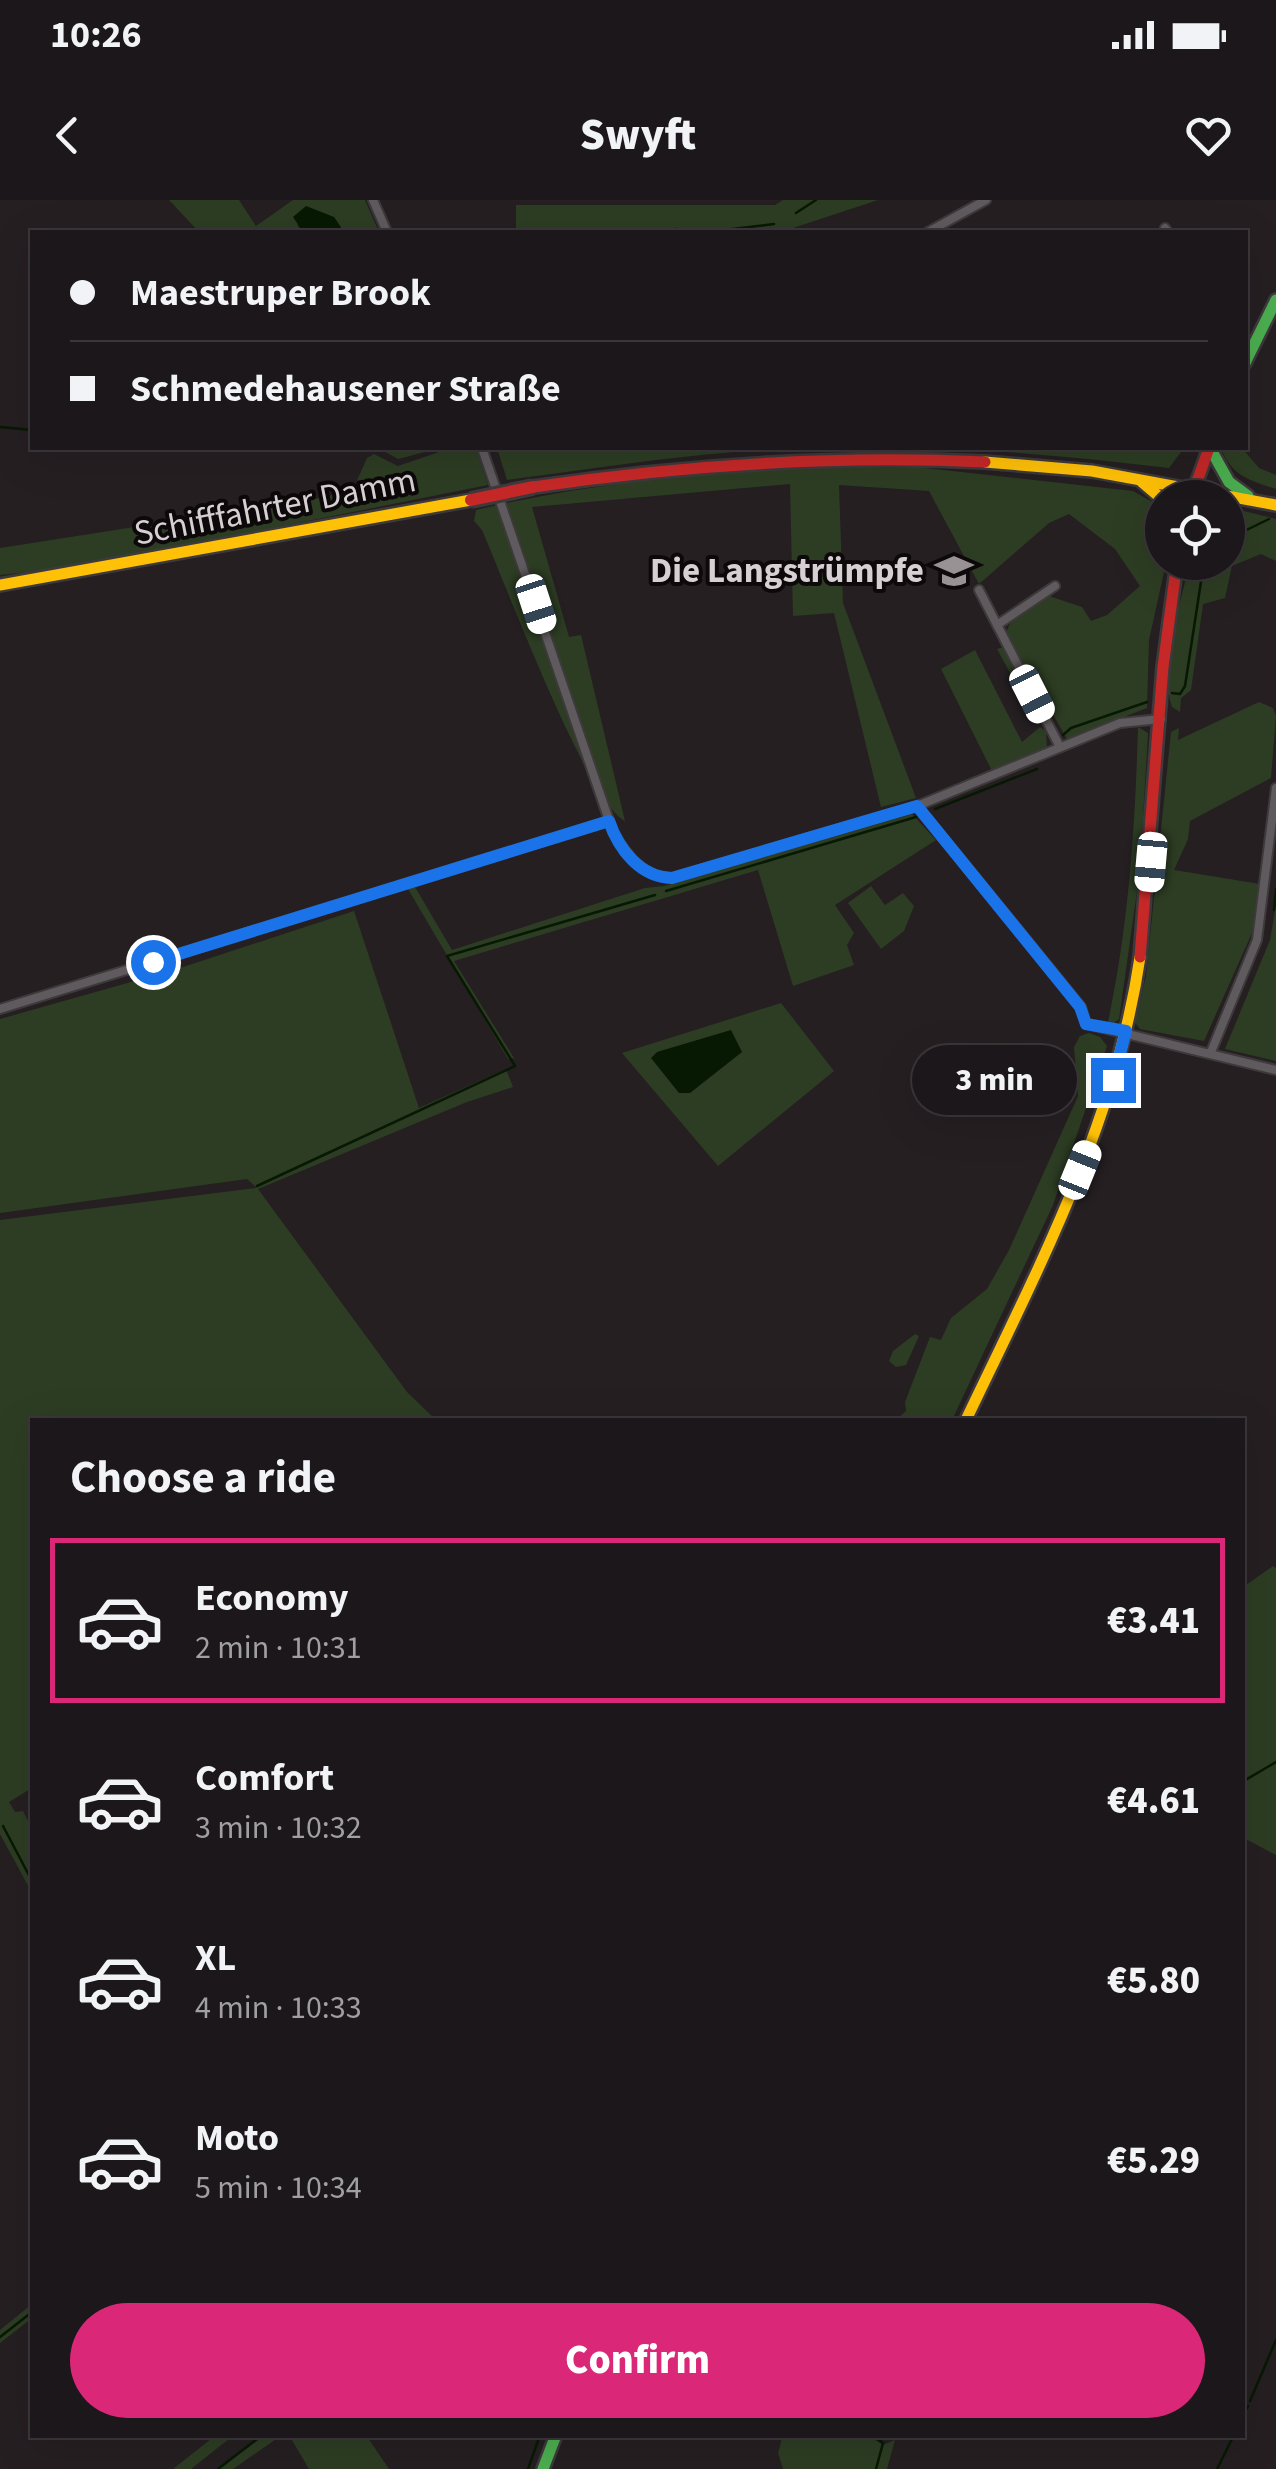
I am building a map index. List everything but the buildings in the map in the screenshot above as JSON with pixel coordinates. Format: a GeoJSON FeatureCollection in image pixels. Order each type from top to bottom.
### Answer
{"type":"FeatureCollection","features":[{"type":"Feature","properties":{"kind":"main road"},"geometry":{"type":"LineString","coordinates":[[1250,341],[1276,300]]}},
{"type":"Feature","properties":{"kind":"main road"},"geometry":{"type":"LineString","coordinates":[[1197,480],[1208,450]]}},
{"type":"Feature","properties":{"kind":"main road"},"geometry":{"type":"LineString","coordinates":[[1210,450],[1229,482],[1254,500]]}},
{"type":"Feature","properties":{"kind":"main road","name":"Schifffahrter Damm"},"geometry":{"type":"LineString","coordinates":[[0,585],[85,574],[630,472],[808,458],[930,458],[1145,481]]}},
{"type":"Feature","properties":{"kind":"main road"},"geometry":{"type":"LineString","coordinates":[[1140,480],[1145,484]]}},
{"type":"Feature","properties":{"kind":"main road","name":"Schifffahrter Damm"},"geometry":{"type":"LineString","coordinates":[[1245,499],[1276,506]]}},
{"type":"Feature","properties":{"kind":"main road"},"geometry":{"type":"LineString","coordinates":[[967,1418],[1077,1178],[1126,1031],[1146,910],[1175,580]]}},
{"type":"Feature","properties":{"kind":"main road"},"geometry":{"type":"LineString","coordinates":[[542,2469],[555,2438]]}},
{"type":"Feature","properties":{"kind":"street"},"geometry":{"type":"LineString","coordinates":[[372,200],[386,230]]}},
{"type":"Feature","properties":{"kind":"street"},"geometry":{"type":"LineString","coordinates":[[933,230],[986,200]]}},
{"type":"Feature","properties":{"kind":"street"},"geometry":{"type":"LineString","coordinates":[[951,222],[955,230]]}},
{"type":"Feature","properties":{"kind":"street"},"geometry":{"type":"LineString","coordinates":[[483,450],[609,821],[622,847],[646,872],[672,878],[917,806],[1120,724],[1161,718]]}},
{"type":"Feature","properties":{"kind":"street"},"geometry":{"type":"LineString","coordinates":[[996,625],[1055,586]]}},
{"type":"Feature","properties":{"kind":"street"},"geometry":{"type":"LineString","coordinates":[[979,590],[1060,747]]}},
{"type":"Feature","properties":{"kind":"street"},"geometry":{"type":"LineString","coordinates":[[1211,1052],[1257,940],[1276,788]]}},
{"type":"Feature","properties":{"kind":"street"},"geometry":{"type":"LineString","coordinates":[[917,806],[1080,1007],[1086,1024],[1276,1070]]}},
{"type":"Feature","properties":{"kind":"street"},"geometry":{"type":"LineString","coordinates":[[0,1009],[609,821]]}},
{"type":"Feature","properties":{"kind":"shaded area"},"geometry":{"type":"Polygon","coordinates":[[[169,200],[239,200],[256,226],[293,200],[365,200],[378,230],[343,230],[334,217],[297,225],[301,230],[197,230],[169,200]]]}},
{"type":"Feature","properties":{"kind":"shaded area"},"geometry":{"type":"Polygon","coordinates":[[[783,200],[878,200],[787,230],[516,230],[516,205],[775,205],[783,200]]]}},
{"type":"Feature","properties":{"kind":"shaded area"},"geometry":{"type":"Polygon","coordinates":[[[306,206],[334,217],[343,230],[302,230],[293,217],[306,206]]]}},
{"type":"Feature","properties":{"kind":"shaded area"},"geometry":{"type":"Polygon","coordinates":[[[382,450],[432,450],[398,459],[382,450]]]}},
{"type":"Feature","properties":{"kind":"shaded area"},"geometry":{"type":"Polygon","coordinates":[[[445,450],[477,450],[488,485],[77,567],[0,575],[0,548],[326,497],[354,487],[367,458],[374,454],[398,466],[445,450]]]}},
{"type":"Feature","properties":{"kind":"shaded area"},"geometry":{"type":"Polygon","coordinates":[[[498,450],[766,450],[678,458],[507,480],[498,450]]]}},
{"type":"Feature","properties":{"kind":"shaded area"},"geometry":{"type":"Polygon","coordinates":[[[969,450],[1182,450],[1169,468],[969,450]]]}},
{"type":"Feature","properties":{"kind":"shaded area"},"geometry":{"type":"Polygon","coordinates":[[[1222,450],[1244,450],[1259,468],[1276,475],[1276,489],[1236,471],[1222,450]]]}},
{"type":"Feature","properties":{"kind":"shaded area"},"geometry":{"type":"Polygon","coordinates":[[[791,468],[925,468],[1133,491],[1145,498],[1145,580],[1162,580],[1149,640],[1147,708],[1067,739],[1006,633],[1011,621],[1049,596],[1082,607],[1091,621],[1107,615],[1140,586],[1115,549],[1069,514],[1049,523],[979,584],[929,491],[839,485],[843,603],[916,798],[881,807],[834,613],[793,616],[790,484],[532,507],[569,637],[581,635],[625,821],[609,805],[569,734],[482,530],[474,521],[476,510],[632,482],[791,468]]]}},
{"type":"Feature","properties":{"kind":"shaded area"},"geometry":{"type":"Polygon","coordinates":[[[1245,511],[1276,519],[1276,561],[1261,554],[1245,561],[1245,511]]]}},
{"type":"Feature","properties":{"kind":"shaded area"},"geometry":{"type":"Polygon","coordinates":[[[1186,580],[1229,580],[1225,598],[1203,604],[1191,690],[1181,698],[1180,712],[1172,707],[1168,675],[1186,580]]]}},
{"type":"Feature","properties":{"kind":"shaded area"},"geometry":{"type":"Polygon","coordinates":[[[1004,647],[1041,720],[1037,722],[997,649],[1004,647]]]}},
{"type":"Feature","properties":{"kind":"shaded area"},"geometry":{"type":"Polygon","coordinates":[[[975,650],[1022,742],[1040,727],[1046,731],[1047,749],[992,771],[941,669],[975,650]]]}},
{"type":"Feature","properties":{"kind":"shaded area"},"geometry":{"type":"Polygon","coordinates":[[[1259,702],[1273,708],[1276,716],[1271,778],[1190,821],[1188,839],[1174,870],[1260,884],[1252,933],[1204,1041],[1140,1029],[1135,1023],[1146,976],[1171,732],[1179,728],[1178,740],[1259,702]]]}},
{"type":"Feature","properties":{"kind":"shaded area"},"geometry":{"type":"Polygon","coordinates":[[[1138,727],[1148,733],[1140,870],[1119,1019],[1114,1023],[1108,1022],[1130,875],[1138,727]]]}},
{"type":"Feature","properties":{"kind":"shaded area"},"geometry":{"type":"Polygon","coordinates":[[[912,814],[936,840],[835,905],[854,933],[847,945],[854,965],[793,986],[758,870],[454,961],[514,1058],[508,1059],[408,889],[415,887],[452,950],[645,888],[664,886],[912,814]]]}},
{"type":"Feature","properties":{"kind":"shaded area"},"geometry":{"type":"Polygon","coordinates":[[[871,886],[885,905],[903,893],[914,906],[904,931],[881,949],[848,903],[871,886]]]}},
{"type":"Feature","properties":{"kind":"shaded area"},"geometry":{"type":"Polygon","coordinates":[[[1276,905],[1276,1061],[1225,1049],[1270,940],[1276,905]]]}},
{"type":"Feature","properties":{"kind":"shaded area"},"geometry":{"type":"Polygon","coordinates":[[[354,911],[419,1108],[506,1069],[513,1087],[467,1102],[258,1189],[407,1392],[434,1418],[30,1418],[30,1789],[9,1802],[15,1812],[23,1811],[30,1825],[30,1889],[0,1834],[0,1220],[257,1188],[247,1179],[0,1213],[0,1019],[177,969],[354,911]]]}},
{"type":"Feature","properties":{"kind":"shaded area"},"geometry":{"type":"Polygon","coordinates":[[[781,1003],[834,1071],[718,1166],[622,1053],[781,1003]]]}},
{"type":"Feature","properties":{"kind":"shaded area"},"geometry":{"type":"Polygon","coordinates":[[[731,1030],[742,1052],[690,1093],[679,1093],[651,1058],[657,1052],[731,1030]]]}},
{"type":"Feature","properties":{"kind":"shaded area"},"geometry":{"type":"Polygon","coordinates":[[[1089,1033],[1100,1037],[1107,1046],[1053,1205],[953,1418],[898,1418],[906,1411],[905,1402],[930,1337],[941,1340],[951,1318],[987,1289],[1009,1250],[1078,1096],[1074,1047],[1080,1036],[1089,1033]]]}},
{"type":"Feature","properties":{"kind":"shaded area"},"geometry":{"type":"Polygon","coordinates":[[[915,1334],[919,1336],[906,1365],[896,1367],[889,1361],[893,1351],[915,1334]]]}},
{"type":"Feature","properties":{"kind":"shaded area"},"geometry":{"type":"Polygon","coordinates":[[[1273,1566],[1276,1568],[1276,1855],[1245,1839],[1245,1586],[1273,1566]]]}},
{"type":"Feature","properties":{"kind":"shaded area"},"geometry":{"type":"Polygon","coordinates":[[[30,2306],[30,2320],[0,2343],[0,2330],[30,2306]]]}},
{"type":"Feature","properties":{"kind":"shaded area"},"geometry":{"type":"Polygon","coordinates":[[[212,2438],[230,2438],[191,2469],[173,2469],[212,2438]]]}},
{"type":"Feature","properties":{"kind":"shaded area"},"geometry":{"type":"Polygon","coordinates":[[[261,2438],[278,2438],[233,2469],[219,2469],[261,2438]]]}},
{"type":"Feature","properties":{"kind":"shaded area"},"geometry":{"type":"Polygon","coordinates":[[[291,2438],[368,2438],[389,2469],[309,2469],[291,2438]]]}},
{"type":"Feature","properties":{"kind":"shaded area"},"geometry":{"type":"Polygon","coordinates":[[[782,2438],[872,2438],[883,2445],[895,2440],[887,2469],[783,2469],[778,2453],[782,2438]]]}},
{"type":"Feature","properties":{"kind":"waterway"},"geometry":{"type":"LineString","coordinates":[[796,213],[816,200]]}},
{"type":"Feature","properties":{"kind":"waterway"},"geometry":{"type":"LineString","coordinates":[[724,230],[774,224]]}},
{"type":"Feature","properties":{"kind":"waterway"},"geometry":{"type":"LineString","coordinates":[[667,230],[681,230]]}},
{"type":"Feature","properties":{"kind":"waterway"},"geometry":{"type":"LineString","coordinates":[[0,427],[30,430]]}},
{"type":"Feature","properties":{"kind":"waterway"},"geometry":{"type":"LineString","coordinates":[[1245,531],[1269,519]]}},
{"type":"Feature","properties":{"kind":"waterway"},"geometry":{"type":"LineString","coordinates":[[1172,693],[1180,694],[1185,686],[1201,580]]}},
{"type":"Feature","properties":{"kind":"waterway"},"geometry":{"type":"LineString","coordinates":[[1063,735],[1071,728],[1147,702]]}},
{"type":"Feature","properties":{"kind":"waterway"},"geometry":{"type":"LineString","coordinates":[[935,809],[1037,769]]}},
{"type":"Feature","properties":{"kind":"waterway"},"geometry":{"type":"LineString","coordinates":[[666,891],[916,817]]}},
{"type":"Feature","properties":{"kind":"waterway"},"geometry":{"type":"LineString","coordinates":[[1274,910],[1276,889]]}},
{"type":"Feature","properties":{"kind":"waterway"},"geometry":{"type":"LineString","coordinates":[[257,1186],[515,1066],[447,956],[655,895]]}},
{"type":"Feature","properties":{"kind":"waterway"},"geometry":{"type":"LineString","coordinates":[[1245,1780],[1276,1762]]}},
{"type":"Feature","properties":{"kind":"waterway"},"geometry":{"type":"LineString","coordinates":[[3,1826],[30,1877]]}},
{"type":"Feature","properties":{"kind":"waterway"},"geometry":{"type":"LineString","coordinates":[[0,2337],[30,2314]]}},
{"type":"Feature","properties":{"kind":"waterway"},"geometry":{"type":"LineString","coordinates":[[1250,2401],[1276,2340]]}},
{"type":"Feature","properties":{"kind":"waterway"},"geometry":{"type":"LineString","coordinates":[[1245,2412],[1248,2406]]}},
{"type":"Feature","properties":{"kind":"waterway"},"geometry":{"type":"LineString","coordinates":[[218,2469],[258,2438]]}},
{"type":"Feature","properties":{"kind":"waterway"},"geometry":{"type":"LineString","coordinates":[[528,2469],[539,2438]]}},
{"type":"Feature","properties":{"kind":"waterway"},"geometry":{"type":"LineString","coordinates":[[876,2438],[883,2443],[876,2469]]}},
{"type":"Feature","properties":{"kind":"waterway"},"geometry":{"type":"LineString","coordinates":[[1217,2469],[1232,2438]]}},
{"type":"Feature","properties":{"kind":"traffic: fast"},"geometry":{"type":"LineString","coordinates":[[1248,357],[1276,300]]}},
{"type":"Feature","properties":{"kind":"traffic: fast"},"geometry":{"type":"LineString","coordinates":[[1211,450],[1229,482],[1248,496]]}},
{"type":"Feature","properties":{"kind":"traffic: fast"},"geometry":{"type":"LineString","coordinates":[[543,2469],[555,2438]]}},
{"type":"Feature","properties":{"kind":"traffic: slow"},"geometry":{"type":"LineString","coordinates":[[985,462],[1092,471],[1276,505]]}},
{"type":"Feature","properties":{"kind":"traffic: slow"},"geometry":{"type":"LineString","coordinates":[[0,585],[471,500]]}},
{"type":"Feature","properties":{"kind":"traffic: slow"},"geometry":{"type":"LineString","coordinates":[[967,1418],[1046,1252],[1093,1137],[1129,1018],[1140,957]]}},
{"type":"Feature","properties":{"kind":"traffic: jam"},"geometry":{"type":"LineString","coordinates":[[1197,480],[1208,450]]}},
{"type":"Feature","properties":{"kind":"traffic: jam"},"geometry":{"type":"LineString","coordinates":[[533,487],[758,464],[871,460],[985,462]]}},
{"type":"Feature","properties":{"kind":"traffic: jam"},"geometry":{"type":"LineString","coordinates":[[471,500],[533,487]]}},
{"type":"Feature","properties":{"kind":"traffic: jam"},"geometry":{"type":"LineString","coordinates":[[1140,957],[1163,667],[1175,580]]}},
{"type":"Feature","properties":{"kind":"place","name":"Die Langstrümpfe"},"geometry":{"type":"Point","coordinates":[954,571]}},
{"type":"Feature","properties":{"kind":"route"},"geometry":{"type":"LineString","coordinates":[[153,962],[609,821],[622,847],[636,863],[658,878],[672,878],[917,806],[1080,1007],[1086,1024],[1126,1031],[1113,1080]]}}]}
